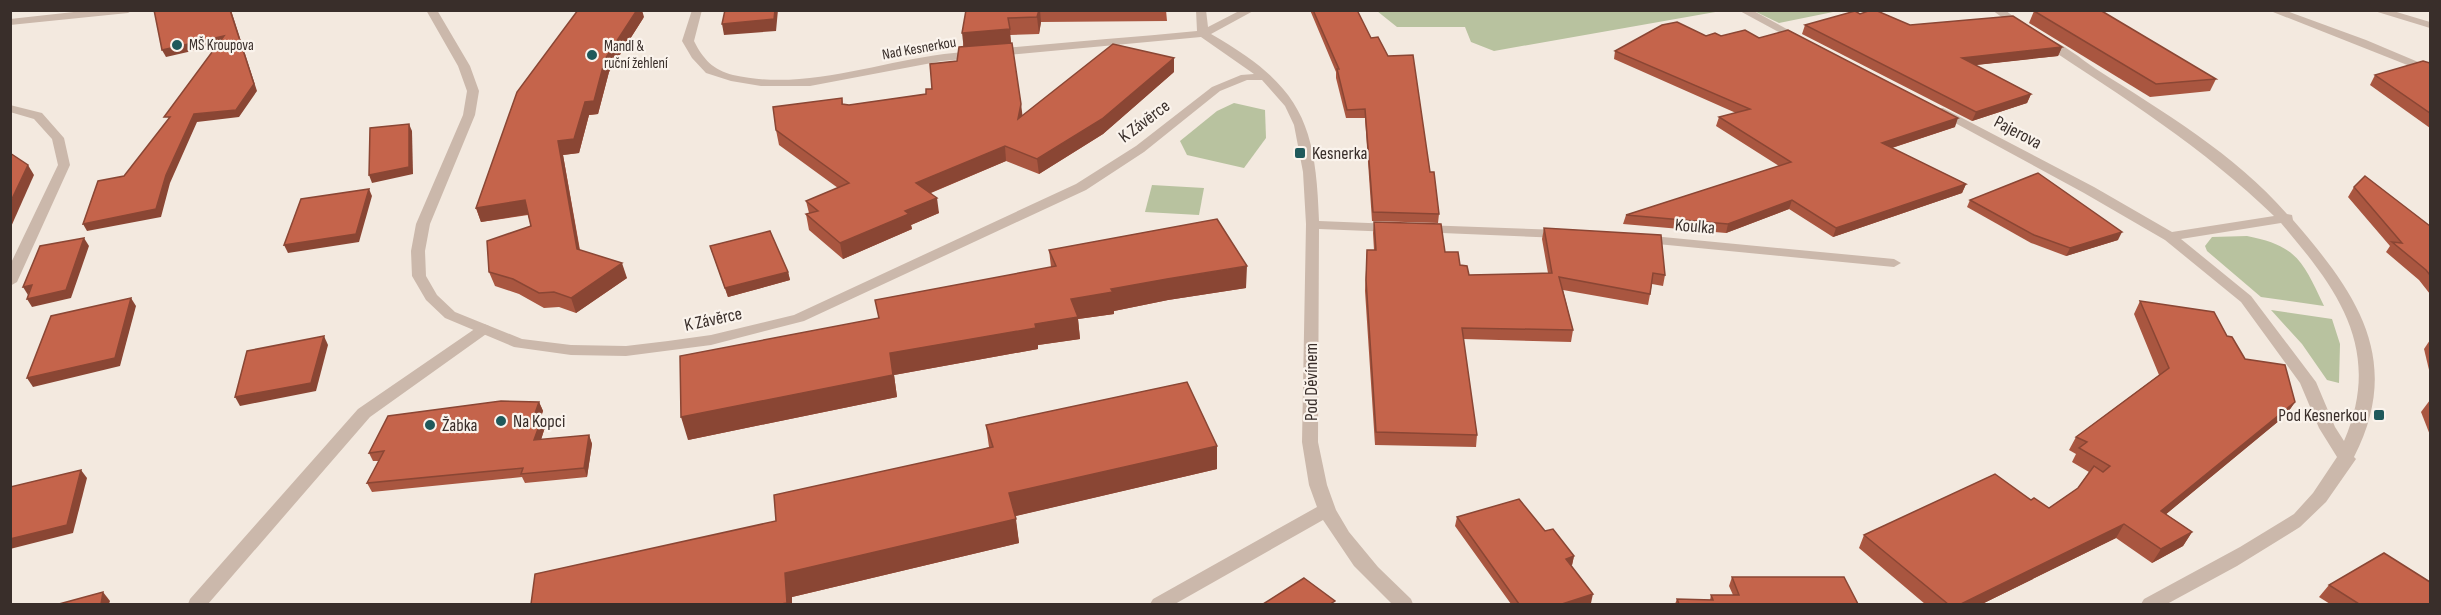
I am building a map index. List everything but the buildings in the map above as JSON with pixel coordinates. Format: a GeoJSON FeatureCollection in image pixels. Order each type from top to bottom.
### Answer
{"type":"FeatureCollection","features":[{"type":"Feature","properties":{"kind":"street"},"geometry":{"type":"LineString","coordinates":[[10,22],[128,10]]}},
{"type":"Feature","properties":{"kind":"street","name":"K Závěrce"},"geometry":{"type":"LineString","coordinates":[[431,10],[464,66],[473,92],[469,115],[423,224],[418,251],[419,276],[431,297],[450,315],[519,344],[571,350],[626,351],[711,340],[799,318],[1081,187],[1140,149],[1216,89],[1245,77],[1261,77]]}},
{"type":"Feature","properties":{"kind":"street","name":"Nad Kesnerkou"},"geometry":{"type":"LineString","coordinates":[[697,10],[688,41],[696,56],[710,70],[731,78],[788,83],[831,79],[942,58],[1203,34]]}},
{"type":"Feature","properties":{"kind":"street"},"geometry":{"type":"LineString","coordinates":[[1201,10],[1203,34],[1250,10]]}},
{"type":"Feature","properties":{"kind":"street"},"geometry":{"type":"LineString","coordinates":[[1743,10],[1814,47]]}},
{"type":"Feature","properties":{"kind":"street"},"geometry":{"type":"LineString","coordinates":[[1997,10],[2190,135],[2248,181],[2287,218],[2322,262],[2353,315],[2367,359],[2364,410],[2347,459],[2304,515],[2256,547],[2151,604]]}},
{"type":"Feature","properties":{"kind":"street"},"geometry":{"type":"LineString","coordinates":[[2272,10],[2362,42],[2430,70]]}},
{"type":"Feature","properties":{"kind":"street"},"geometry":{"type":"LineString","coordinates":[[2376,10],[2430,25]]}},
{"type":"Feature","properties":{"kind":"street","name":"Pod Děvínem"},"geometry":{"type":"LineString","coordinates":[[1203,34],[1233,51],[1280,91],[1292,108],[1307,154],[1312,225],[1310,442],[1326,510]]}},
{"type":"Feature","properties":{"kind":"street","name":"Pajerova"},"geometry":{"type":"LineString","coordinates":[[1927,105],[2089,190],[2170,237]]}},
{"type":"Feature","properties":{"kind":"street"},"geometry":{"type":"LineString","coordinates":[[10,108],[38,116],[58,138],[64,165],[10,282]]}},
{"type":"Feature","properties":{"kind":"street"},"geometry":{"type":"LineString","coordinates":[[2170,237],[2287,218]]}},
{"type":"Feature","properties":{"kind":"street"},"geometry":{"type":"LineString","coordinates":[[1312,225],[1578,234]]}},
{"type":"Feature","properties":{"kind":"street","name":"Koulka"},"geometry":{"type":"LineString","coordinates":[[1625,237],[1894,263]]}},
{"type":"Feature","properties":{"kind":"street"},"geometry":{"type":"LineString","coordinates":[[2170,237],[2246,299],[2272,331],[2308,382],[2327,428],[2347,459]]}},
{"type":"Feature","properties":{"kind":"street"},"geometry":{"type":"LineString","coordinates":[[197,604],[364,412],[484,329]]}},
{"type":"Feature","properties":{"kind":"street"},"geometry":{"type":"LineString","coordinates":[[1161,604],[1326,510],[1362,564],[1404,604]]}},
{"type":"Feature","properties":{"kind":"green space"},"geometry":{"type":"Polygon","coordinates":[[[1721,10],[1494,51],[1471,42],[1465,27],[1397,27],[1377,11],[1721,10]]]}},
{"type":"Feature","properties":{"kind":"green space"},"geometry":{"type":"Polygon","coordinates":[[[1754,10],[1838,11],[1779,23],[1754,10]]]}},
{"type":"Feature","properties":{"kind":"green space"},"geometry":{"type":"Polygon","coordinates":[[[1234,103],[1265,110],[1266,138],[1244,168],[1187,155],[1180,141],[1217,111],[1234,103]]]}},
{"type":"Feature","properties":{"kind":"green space"},"geometry":{"type":"Polygon","coordinates":[[[1152,185],[1204,188],[1199,215],[1145,212],[1152,185]]]}},
{"type":"Feature","properties":{"kind":"green space"},"geometry":{"type":"Polygon","coordinates":[[[2247,236],[2278,245],[2297,258],[2324,306],[2261,297],[2207,251],[2205,246],[2212,237],[2247,236]]]}},
{"type":"Feature","properties":{"kind":"green space"},"geometry":{"type":"Polygon","coordinates":[[[2271,310],[2332,319],[2340,344],[2339,383],[2327,380],[2302,344],[2271,310]]]}},
{"type":"Feature","properties":{"kind":"place","name":"MŠ Kroupova"},"geometry":{"type":"Point","coordinates":[177,45]}},
{"type":"Feature","properties":{"kind":"place","name":"Mandl & ruční žehlení"},"geometry":{"type":"Point","coordinates":[592,55]}},
{"type":"Feature","properties":{"kind":"place","name":"Kesnerka"},"geometry":{"type":"Point","coordinates":[1300,153]}},
{"type":"Feature","properties":{"kind":"place","name":"Pod Kesnerkou"},"geometry":{"type":"Point","coordinates":[2379,415]}},
{"type":"Feature","properties":{"kind":"place","name":"Na Kopci"},"geometry":{"type":"Point","coordinates":[501,421]}},
{"type":"Feature","properties":{"kind":"place","name":"Žabka"},"geometry":{"type":"Point","coordinates":[430,425]}}]}
